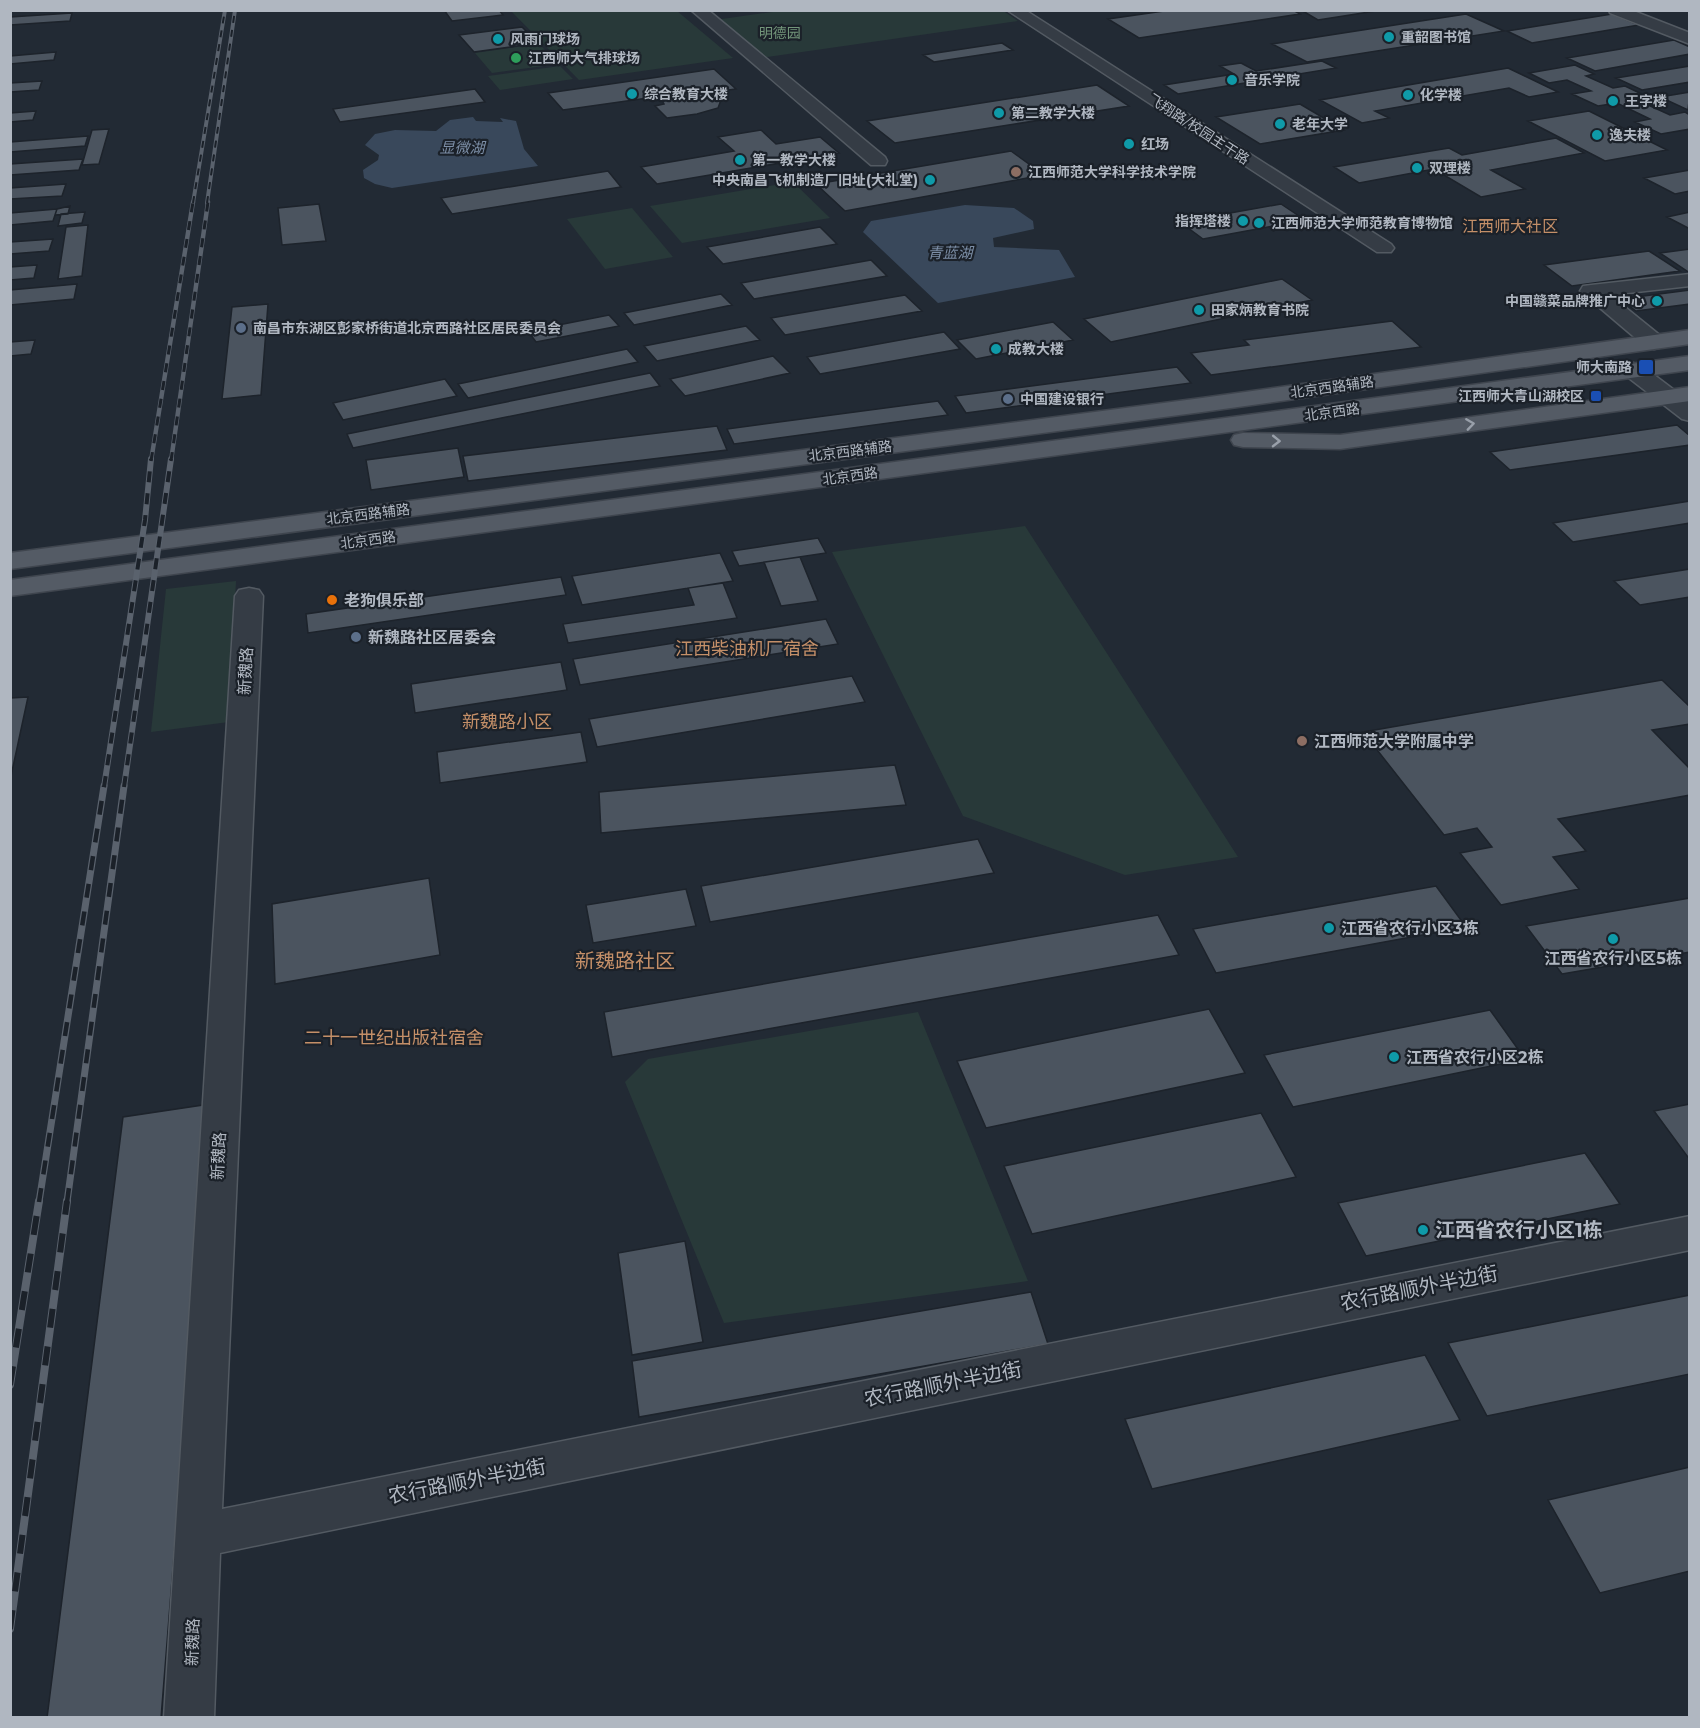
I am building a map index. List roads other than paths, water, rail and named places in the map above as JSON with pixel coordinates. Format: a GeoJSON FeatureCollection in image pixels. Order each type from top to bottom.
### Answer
{"type":"FeatureCollection","features":[{"type":"Feature","properties":{"kind":"main road","name":"北京西路辅路"},"geometry":{"type":"LineString","coordinates":[[10,561],[1178,408],[1689,337]]}},
{"type":"Feature","properties":{"kind":"main road","name":"北京西路"},"geometry":{"type":"LineString","coordinates":[[10,575],[1213,417],[1689,351]]}},
{"type":"Feature","properties":{"kind":"main road","name":"北京西路"},"geometry":{"type":"LineString","coordinates":[[10,588],[1689,363]]}},
{"type":"Feature","properties":{"kind":"main road"},"geometry":{"type":"LineString","coordinates":[[10,604],[1234,440],[1340,442],[1679,395]]}},
{"type":"Feature","properties":{"kind":"street"},"geometry":{"type":"LineString","coordinates":[[698,10],[878,161]]}},
{"type":"Feature","properties":{"kind":"street","name":"飞翔路/校园主干路"},"geometry":{"type":"LineString","coordinates":[[1014,10],[1384,248]]}},
{"type":"Feature","properties":{"kind":"street"},"geometry":{"type":"LineString","coordinates":[[1616,10],[1689,39]]}},
{"type":"Feature","properties":{"kind":"street"},"geometry":{"type":"LineString","coordinates":[[1654,342],[1591,291],[1689,280]]}},
{"type":"Feature","properties":{"kind":"street"},"geometry":{"type":"LineString","coordinates":[[1633,370],[1679,395],[1689,414]]}},
{"type":"Feature","properties":{"kind":"street","name":"新魏路"},"geometry":{"type":"LineString","coordinates":[[189,1718],[249,596]]}},
{"type":"Feature","properties":{"kind":"street","name":"农行路顺外半边街"},"geometry":{"type":"LineString","coordinates":[[197,1536],[1689,1233]]}},
{"type":"Feature","properties":{"kind":"water","name":"显微湖"},"geometry":{"type":"Polygon","coordinates":[[[473,117],[476,121],[503,122],[500,118],[516,121],[524,149],[538,166],[392,188],[375,184],[364,178],[363,170],[378,160],[379,155],[365,145],[375,134],[395,130],[436,131],[450,120],[473,117]]]}},
{"type":"Feature","properties":{"kind":"water","name":"青蓝湖"},"geometry":{"type":"Polygon","coordinates":[[[965,205],[1014,208],[1033,221],[1034,229],[993,238],[994,247],[1059,250],[1075,277],[938,303],[863,232],[871,221],[965,205]]]}},
{"type":"Feature","properties":{"kind":"railway"},"geometry":{"type":"LineString","coordinates":[[193,203],[225,10]]}},
{"type":"Feature","properties":{"kind":"railway"},"geometry":{"type":"LineString","coordinates":[[207,203],[235,10]]}},
{"type":"Feature","properties":{"kind":"railway"},"geometry":{"type":"LineString","coordinates":[[151,461],[193,202]]}},
{"type":"Feature","properties":{"kind":"railway"},"geometry":{"type":"LineString","coordinates":[[171,461],[208,202]]}},
{"type":"Feature","properties":{"kind":"railway"},"geometry":{"type":"LineString","coordinates":[[104,787],[145,520],[151,459]]}},
{"type":"Feature","properties":{"kind":"railway"},"geometry":{"type":"LineString","coordinates":[[124,787],[171,459]]}},
{"type":"Feature","properties":{"kind":"railway"},"geometry":{"type":"LineString","coordinates":[[39,1202],[104,786]]}},
{"type":"Feature","properties":{"kind":"railway"},"geometry":{"type":"LineString","coordinates":[[67,1202],[124,786]]}},
{"type":"Feature","properties":{"kind":"railway"},"geometry":{"type":"LineString","coordinates":[[10,1385],[39,1201]]}},
{"type":"Feature","properties":{"kind":"railway"},"geometry":{"type":"LineString","coordinates":[[10,1629],[67,1201]]}},
{"type":"Feature","properties":{"kind":"place","name":"重韶图书馆"},"geometry":{"type":"Point","coordinates":[1389,37]}},
{"type":"Feature","properties":{"kind":"place","name":"风雨门球场"},"geometry":{"type":"Point","coordinates":[498,39]}},
{"type":"Feature","properties":{"kind":"place","name":"江西师大气排球场"},"geometry":{"type":"Point","coordinates":[516,58]}},
{"type":"Feature","properties":{"kind":"place","name":"音乐学院"},"geometry":{"type":"Point","coordinates":[1232,80]}},
{"type":"Feature","properties":{"kind":"place","name":"综合教育大楼"},"geometry":{"type":"Point","coordinates":[632,94]}},
{"type":"Feature","properties":{"kind":"place","name":"化学楼"},"geometry":{"type":"Point","coordinates":[1408,95]}},
{"type":"Feature","properties":{"kind":"place","name":"王字楼"},"geometry":{"type":"Point","coordinates":[1613,101]}},
{"type":"Feature","properties":{"kind":"place","name":"第二教学大楼"},"geometry":{"type":"Point","coordinates":[999,113]}},
{"type":"Feature","properties":{"kind":"place","name":"老年大学"},"geometry":{"type":"Point","coordinates":[1280,124]}},
{"type":"Feature","properties":{"kind":"place","name":"逸夫楼"},"geometry":{"type":"Point","coordinates":[1597,135]}},
{"type":"Feature","properties":{"kind":"place","name":"红场"},"geometry":{"type":"Point","coordinates":[1129,144]}},
{"type":"Feature","properties":{"kind":"place","name":"第一教学大楼"},"geometry":{"type":"Point","coordinates":[740,160]}},
{"type":"Feature","properties":{"kind":"place","name":"双理楼"},"geometry":{"type":"Point","coordinates":[1417,168]}},
{"type":"Feature","properties":{"kind":"place","name":"江西师范大学科学技术学院"},"geometry":{"type":"Point","coordinates":[1016,172]}},
{"type":"Feature","properties":{"kind":"place","name":"中央南昌飞机制造厂旧址(大礼堂)"},"geometry":{"type":"Point","coordinates":[930,180]}},
{"type":"Feature","properties":{"kind":"place","name":"指挥塔楼"},"geometry":{"type":"Point","coordinates":[1243,221]}},
{"type":"Feature","properties":{"kind":"place","name":"江西师范大学师范教育博物馆"},"geometry":{"type":"Point","coordinates":[1259,223]}},
{"type":"Feature","properties":{"kind":"place","name":"中国赣菜品牌推广中心"},"geometry":{"type":"Point","coordinates":[1657,301]}},
{"type":"Feature","properties":{"kind":"place","name":"田家炳教育书院"},"geometry":{"type":"Point","coordinates":[1199,310]}},
{"type":"Feature","properties":{"kind":"place","name":"南昌市东湖区彭家桥街道北京西路社区居民委员会"},"geometry":{"type":"Point","coordinates":[241,328]}},
{"type":"Feature","properties":{"kind":"place","name":"成教大楼"},"geometry":{"type":"Point","coordinates":[996,349]}},
{"type":"Feature","properties":{"kind":"place","name":"师大南路"},"geometry":{"type":"Point","coordinates":[1646,367]}},
{"type":"Feature","properties":{"kind":"place","name":"江西师大青山湖校区"},"geometry":{"type":"Point","coordinates":[1596,396]}},
{"type":"Feature","properties":{"kind":"place","name":"中国建设银行"},"geometry":{"type":"Point","coordinates":[1008,399]}},
{"type":"Feature","properties":{"kind":"place","name":"老狗俱乐部"},"geometry":{"type":"Point","coordinates":[332,600]}},
{"type":"Feature","properties":{"kind":"place","name":"新魏路社区居委会"},"geometry":{"type":"Point","coordinates":[356,637]}},
{"type":"Feature","properties":{"kind":"place","name":"江西师范大学附属中学"},"geometry":{"type":"Point","coordinates":[1302,741]}},
{"type":"Feature","properties":{"kind":"place","name":"江西省农行小区3栋"},"geometry":{"type":"Point","coordinates":[1329,928]}},
{"type":"Feature","properties":{"kind":"place","name":"江西省农行小区5栋"},"geometry":{"type":"Point","coordinates":[1613,939]}},
{"type":"Feature","properties":{"kind":"place","name":"江西省农行小区2栋"},"geometry":{"type":"Point","coordinates":[1394,1057]}},
{"type":"Feature","properties":{"kind":"place","name":"江西省农行小区1栋"},"geometry":{"type":"Point","coordinates":[1423,1230]}},
{"type":"Feature","properties":{"kind":"district","name":"江西师大社区"},"geometry":{"type":"Point","coordinates":[1510,226]}},
{"type":"Feature","properties":{"kind":"district","name":"江西柴油机厂宿舍"},"geometry":{"type":"Point","coordinates":[747,649]}},
{"type":"Feature","properties":{"kind":"district","name":"新魏路小区"},"geometry":{"type":"Point","coordinates":[507,722]}},
{"type":"Feature","properties":{"kind":"district","name":"新魏路社区"},"geometry":{"type":"Point","coordinates":[625,961]}},
{"type":"Feature","properties":{"kind":"district","name":"二十一世纪出版社宿舍"},"geometry":{"type":"Point","coordinates":[394,1038]}},
{"type":"Feature","properties":{"kind":"park label","name":"明德园"},"geometry":{"type":"Point","coordinates":[780,33]}}]}
